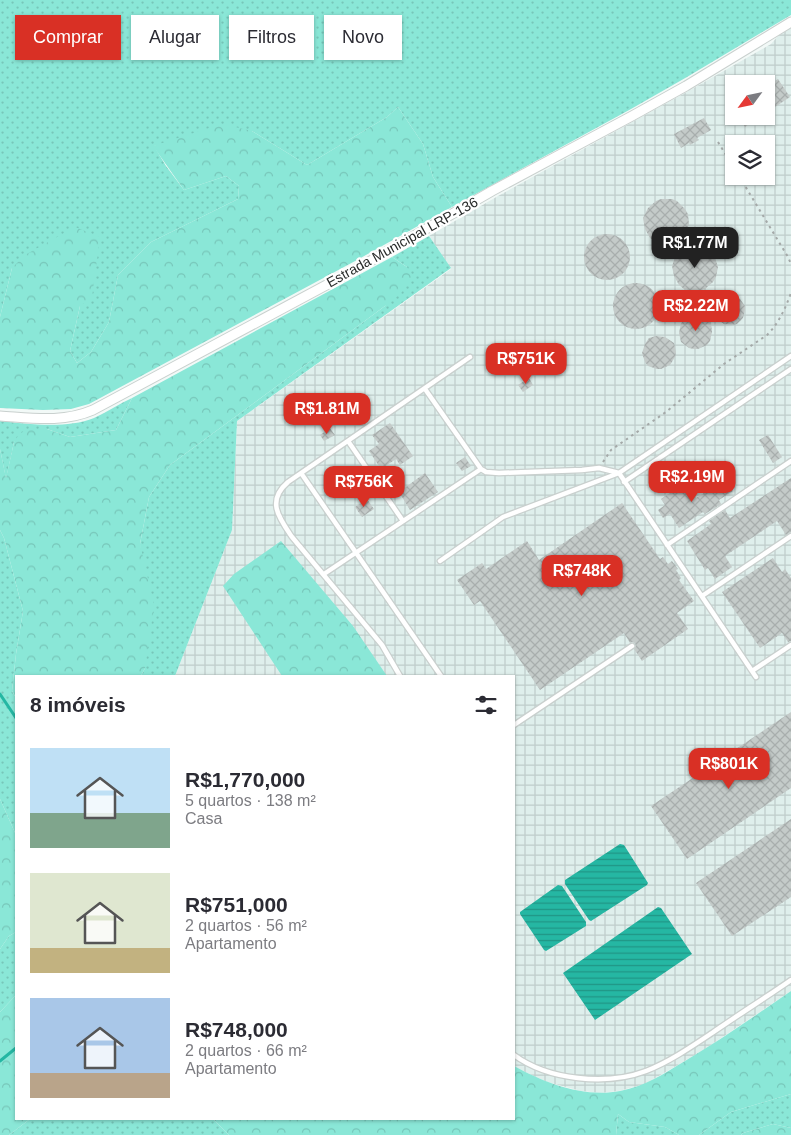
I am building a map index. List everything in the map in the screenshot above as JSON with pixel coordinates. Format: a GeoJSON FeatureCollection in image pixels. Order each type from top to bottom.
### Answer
{"type":"FeatureCollection","features":[{"type":"Feature","properties":{"kind":"street","name":"Estrada Municipal LRP-136"},"geometry":{"type":"LineString","coordinates":[[0,416],[28,419],[67,418],[82,415],[93,410],[360,266],[492,191],[686,86],[791,22]]}},
{"type":"Feature","properties":{"kind":"lane"},"geometry":{"type":"LineString","coordinates":[[440,560],[503,517],[618,473],[791,356]]}},
{"type":"Feature","properties":{"kind":"lane"},"geometry":{"type":"LineString","coordinates":[[399,675],[382,645],[292,537],[278,514],[277,496],[288,482],[470,358]]}},
{"type":"Feature","properties":{"kind":"lane"},"geometry":{"type":"LineString","coordinates":[[624,482],[791,369]]}},
{"type":"Feature","properties":{"kind":"lane"},"geometry":{"type":"LineString","coordinates":[[425,389],[481,469],[486,472],[499,474],[599,468],[618,473],[756,677]]}},
{"type":"Feature","properties":{"kind":"lane"},"geometry":{"type":"LineString","coordinates":[[348,441],[403,521]]}},
{"type":"Feature","properties":{"kind":"lane"},"geometry":{"type":"LineString","coordinates":[[667,545],[791,461]]}},
{"type":"Feature","properties":{"kind":"lane"},"geometry":{"type":"LineString","coordinates":[[324,574],[481,469]]}},
{"type":"Feature","properties":{"kind":"lane"},"geometry":{"type":"LineString","coordinates":[[301,473],[440,675]]}},
{"type":"Feature","properties":{"kind":"lane"},"geometry":{"type":"LineString","coordinates":[[702,596],[791,536]]}},
{"type":"Feature","properties":{"kind":"lane"},"geometry":{"type":"LineString","coordinates":[[752,671],[791,645]]}},
{"type":"Feature","properties":{"kind":"lane"},"geometry":{"type":"LineString","coordinates":[[515,724],[632,646]]}},
{"type":"Feature","properties":{"kind":"lane"},"geometry":{"type":"LineString","coordinates":[[515,1056],[546,1072],[587,1079],[611,1078],[645,1072],[698,1042],[791,980]]}},
{"type":"Feature","properties":{"kind":"path"},"geometry":{"type":"LineString","coordinates":[[718,142],[725,153]]}},
{"type":"Feature","properties":{"kind":"path"},"geometry":{"type":"LineString","coordinates":[[744,185],[791,264]]}},
{"type":"Feature","properties":{"kind":"path"},"geometry":{"type":"LineString","coordinates":[[599,468],[611,450],[666,412],[724,364],[767,335],[782,316],[791,293]]}},
{"type":"Feature","properties":{"kind":"shaded area"},"geometry":{"type":"Polygon","coordinates":[[[791,28],[791,991],[702,1051],[645,1084],[619,1091],[601,1093],[581,1091],[547,1082],[515,1067],[515,675],[175,675],[232,530],[237,421],[451,269],[429,236],[771,44],[778,36],[791,28]]]}},
{"type":"Feature","properties":{"kind":"shaded area"},"geometry":{"type":"Polygon","coordinates":[[[620,844],[624,845],[648,883],[591,921],[565,884],[565,880],[620,844]]]}},
{"type":"Feature","properties":{"kind":"shaded area"},"geometry":{"type":"Polygon","coordinates":[[[558,885],[562,886],[586,922],[586,926],[546,951],[520,912],[558,885]]]}},
{"type":"Feature","properties":{"kind":"shaded area"},"geometry":{"type":"Polygon","coordinates":[[[658,907],[661,908],[692,954],[595,1020],[563,973],[658,907]]]}},
{"type":"Feature","properties":{"kind":"green space"},"geometry":{"type":"Polygon","coordinates":[[[0,0],[791,0],[791,15],[631,109],[452,207],[433,177],[423,144],[398,107],[387,117],[307,165],[252,131],[154,146],[184,190],[226,176],[239,186],[238,199],[151,242],[118,275],[109,322],[91,352],[77,363],[70,351],[80,306],[12,268],[0,317],[0,0]]]}},
{"type":"Feature","properties":{"kind":"green space"},"geometry":{"type":"Polygon","coordinates":[[[398,107],[423,144],[433,177],[452,207],[89,404],[71,409],[0,408],[0,317],[12,268],[25,255],[75,227],[100,237],[92,297],[80,306],[70,351],[77,363],[91,352],[109,322],[118,275],[151,242],[238,199],[239,186],[226,176],[184,190],[153,146],[222,124],[252,131],[307,165],[387,117],[398,107]]]}},
{"type":"Feature","properties":{"kind":"green space"},"geometry":{"type":"Polygon","coordinates":[[[429,236],[451,268],[237,421],[232,530],[175,675],[142,675],[145,668],[140,544],[149,497],[170,465],[385,306],[407,267],[392,257],[429,236]]]}},
{"type":"Feature","properties":{"kind":"green space"},"geometry":{"type":"Polygon","coordinates":[[[392,257],[407,267],[412,276],[401,293],[385,306],[170,465],[149,497],[140,544],[154,605],[145,668],[142,675],[15,675],[15,696],[12,691],[23,611],[4,538],[0,530],[0,449],[6,478],[14,442],[26,429],[47,429],[70,437],[116,430],[132,398],[392,257]]]}},
{"type":"Feature","properties":{"kind":"green space"},"geometry":{"type":"Polygon","coordinates":[[[132,398],[116,430],[70,437],[47,429],[14,442],[6,479],[0,449],[0,421],[47,425],[72,424],[94,418],[132,398]]]}},
{"type":"Feature","properties":{"kind":"green space"},"geometry":{"type":"Polygon","coordinates":[[[0,530],[4,538],[23,611],[12,691],[15,696],[15,833],[0,799],[0,530]]]}},
{"type":"Feature","properties":{"kind":"green space"},"geometry":{"type":"Polygon","coordinates":[[[281,541],[353,626],[386,675],[281,675],[223,586],[234,574],[281,541]]]}},
{"type":"Feature","properties":{"kind":"green space"},"geometry":{"type":"Polygon","coordinates":[[[0,799],[15,833],[15,933],[9,936],[0,949],[0,799]]]}},
{"type":"Feature","properties":{"kind":"green space"},"geometry":{"type":"Polygon","coordinates":[[[15,933],[15,996],[0,1012],[0,949],[9,936],[15,933]]]}},
{"type":"Feature","properties":{"kind":"green space"},"geometry":{"type":"Polygon","coordinates":[[[791,991],[791,1094],[731,1112],[699,1135],[679,1135],[665,1127],[629,1122],[618,1114],[616,1135],[229,1135],[214,1120],[515,1120],[515,1066],[565,1088],[606,1093],[620,1091],[654,1079],[726,1036],[791,991]]]}},
{"type":"Feature","properties":{"kind":"green space"},"geometry":{"type":"Polygon","coordinates":[[[15,996],[15,1120],[29,1120],[9,1135],[0,1135],[0,1012],[15,996]]]}},
{"type":"Feature","properties":{"kind":"green space"},"geometry":{"type":"Polygon","coordinates":[[[791,1094],[791,1128],[773,1124],[741,1135],[699,1135],[731,1112],[791,1094]]]}},
{"type":"Feature","properties":{"kind":"green space"},"geometry":{"type":"Polygon","coordinates":[[[618,1114],[629,1122],[665,1127],[679,1135],[616,1135],[618,1114]]]}},
{"type":"Feature","properties":{"kind":"green space"},"geometry":{"type":"Polygon","coordinates":[[[29,1120],[214,1120],[229,1135],[9,1135],[29,1120]]]}},
{"type":"Feature","properties":{"kind":"green space"},"geometry":{"type":"Polygon","coordinates":[[[773,1124],[791,1128],[791,1135],[741,1135],[743,1133],[773,1124]]]}},
{"type":"Feature","properties":{"kind":"building"},"geometry":{"type":"Polygon","coordinates":[[[778,79],[790,97],[775,107],[775,81],[778,79]]]}},
{"type":"Feature","properties":{"kind":"building"},"geometry":{"type":"Polygon","coordinates":[[[704,118],[711,130],[697,138],[699,140],[681,148],[674,134],[704,118]]]}},
{"type":"Feature","properties":{"kind":"building"},"geometry":{"type":"Polygon","coordinates":[[[661,199],[677,201],[688,214],[689,224],[687,230],[677,243],[665,244],[655,241],[650,238],[645,229],[643,218],[648,208],[661,199]]]}},
{"type":"Feature","properties":{"kind":"building"},"geometry":{"type":"Polygon","coordinates":[[[607,234],[620,238],[626,244],[630,257],[626,270],[620,276],[607,280],[594,276],[588,270],[584,257],[588,244],[594,238],[607,234]]]}},
{"type":"Feature","properties":{"kind":"building"},"geometry":{"type":"Polygon","coordinates":[[[695,246],[710,252],[718,267],[713,282],[705,289],[694,292],[684,289],[679,285],[674,276],[672,266],[676,255],[684,247],[695,246]]]}},
{"type":"Feature","properties":{"kind":"building"},"geometry":{"type":"Polygon","coordinates":[[[636,283],[649,287],[655,293],[659,306],[655,319],[649,325],[636,329],[623,325],[617,319],[613,306],[617,293],[623,287],[636,283]]]}},
{"type":"Feature","properties":{"kind":"building"},"geometry":{"type":"Polygon","coordinates":[[[728,295],[740,299],[745,306],[743,318],[733,325],[724,324],[717,319],[715,311],[717,302],[728,295]]]}},
{"type":"Feature","properties":{"kind":"building"},"geometry":{"type":"Polygon","coordinates":[[[698,315],[711,322],[712,332],[707,345],[694,349],[681,342],[679,333],[681,323],[689,317],[698,315]]]}},
{"type":"Feature","properties":{"kind":"building"},"geometry":{"type":"Polygon","coordinates":[[[656,336],[665,337],[674,343],[676,352],[670,365],[661,369],[648,366],[642,353],[649,338],[656,336]]]}},
{"type":"Feature","properties":{"kind":"building"},"geometry":{"type":"Polygon","coordinates":[[[529,378],[533,385],[523,392],[518,385],[529,378]]]}},
{"type":"Feature","properties":{"kind":"building"},"geometry":{"type":"Polygon","coordinates":[[[390,423],[413,456],[400,465],[396,459],[381,469],[369,451],[379,444],[372,435],[390,423]]]}},
{"type":"Feature","properties":{"kind":"building"},"geometry":{"type":"Polygon","coordinates":[[[330,428],[335,435],[324,441],[320,435],[330,428]]]}},
{"type":"Feature","properties":{"kind":"building"},"geometry":{"type":"Polygon","coordinates":[[[768,435],[782,457],[773,463],[759,440],[768,435]]]}},
{"type":"Feature","properties":{"kind":"building"},"geometry":{"type":"Polygon","coordinates":[[[465,457],[471,466],[462,471],[456,463],[465,457]]]}},
{"type":"Feature","properties":{"kind":"building"},"geometry":{"type":"Polygon","coordinates":[[[425,473],[438,492],[410,510],[399,492],[425,473]]]}},
{"type":"Feature","properties":{"kind":"building"},"geometry":{"type":"Polygon","coordinates":[[[791,478],[791,532],[786,535],[777,521],[725,556],[732,567],[715,579],[708,568],[705,570],[687,541],[711,524],[709,521],[725,510],[730,518],[791,478]]]}},
{"type":"Feature","properties":{"kind":"building"},"geometry":{"type":"Polygon","coordinates":[[[726,480],[733,491],[719,500],[721,504],[705,514],[703,512],[679,528],[670,514],[663,518],[658,510],[665,505],[661,499],[686,482],[696,498],[726,480]]]}},
{"type":"Feature","properties":{"kind":"building"},"geometry":{"type":"Polygon","coordinates":[[[367,499],[374,509],[362,517],[355,507],[367,499]]]}},
{"type":"Feature","properties":{"kind":"building"},"geometry":{"type":"Polygon","coordinates":[[[622,503],[660,559],[663,557],[668,564],[672,561],[678,569],[676,570],[681,578],[679,580],[694,601],[677,613],[688,629],[642,661],[634,649],[635,643],[630,643],[624,633],[540,690],[480,601],[474,605],[457,580],[482,563],[486,569],[527,541],[539,560],[622,503]]]}},
{"type":"Feature","properties":{"kind":"building"},"geometry":{"type":"Polygon","coordinates":[[[773,558],[782,572],[785,569],[791,578],[791,641],[788,642],[782,633],[760,648],[722,592],[773,558]]]}},
{"type":"Feature","properties":{"kind":"building"},"geometry":{"type":"Polygon","coordinates":[[[791,712],[791,788],[687,859],[651,806],[791,712]]]}},
{"type":"Feature","properties":{"kind":"building"},"geometry":{"type":"Polygon","coordinates":[[[791,819],[791,897],[732,936],[696,883],[791,819]]]}},
{"type":"Feature","properties":{"kind":"waterway"},"geometry":{"type":"LineString","coordinates":[[0,694],[15,716]]}},
{"type":"Feature","properties":{"kind":"waterway"},"geometry":{"type":"LineString","coordinates":[[0,1061],[15,1049]]}}]}
